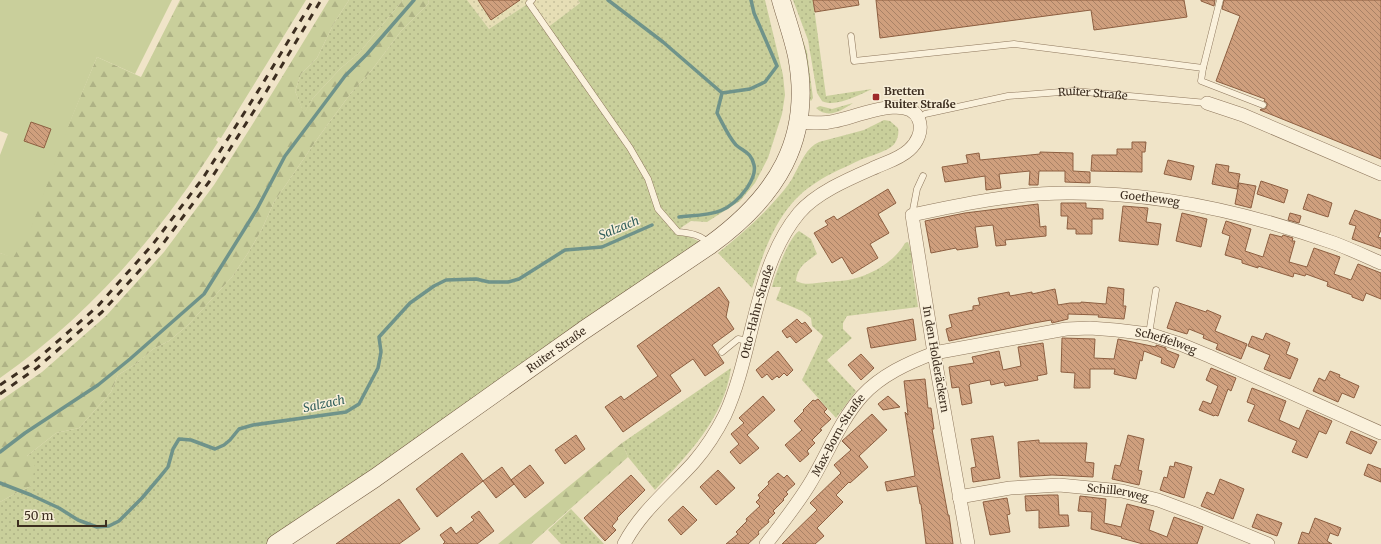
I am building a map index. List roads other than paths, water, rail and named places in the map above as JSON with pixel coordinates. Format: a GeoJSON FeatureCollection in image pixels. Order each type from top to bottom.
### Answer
{"type":"FeatureCollection","features":[{"type":"Feature","properties":{"kind":"street","name":"Ruiter Straße"},"geometry":{"type":"LineString","coordinates":[[276,544],[375,478],[584,330],[725,235],[750,212],[768,192],[781,172],[792,148],[798,122],[800,79],[798,61],[781,0]]}},
{"type":"Feature","properties":{"kind":"street","name":"Ruiter Straße"},"geometry":{"type":"LineString","coordinates":[[1207,103],[1243,114],[1381,174]]}},
{"type":"Feature","properties":{"kind":"street"},"geometry":{"type":"LineString","coordinates":[[798,122],[821,123],[836,121],[884,107],[906,109],[921,115]]}},
{"type":"Feature","properties":{"kind":"street","name":"Otto-Hahn-Straße"},"geometry":{"type":"LineString","coordinates":[[624,544],[630,532],[642,516],[694,461],[710,440],[725,415],[740,371],[762,291],[780,239],[805,206],[822,194],[860,174],[908,152],[919,138],[921,115]]}},
{"type":"Feature","properties":{"kind":"street","name":"Goetheweg"},"geometry":{"type":"LineString","coordinates":[[912,215],[966,203],[1026,196],[1066,193],[1126,195],[1199,206],[1255,218],[1334,243],[1381,263]]}},
{"type":"Feature","properties":{"kind":"street","name":"In den Holderäckern"},"geometry":{"type":"LineString","coordinates":[[912,215],[934,353],[968,544]]}},
{"type":"Feature","properties":{"kind":"street","name":"Scheffelweg"},"geometry":{"type":"LineString","coordinates":[[934,353],[1066,329],[1116,330],[1149,334],[1180,344],[1209,356],[1381,434]]}},
{"type":"Feature","properties":{"kind":"street","name":"Max-Born-Straße"},"geometry":{"type":"LineString","coordinates":[[766,544],[810,484],[851,410],[862,396],[892,372],[915,360],[934,353]]}},
{"type":"Feature","properties":{"kind":"street","name":"Schillerweg"},"geometry":{"type":"LineString","coordinates":[[960,496],[1010,488],[1059,485],[1122,491],[1158,500],[1268,544]]}},
{"type":"Feature","properties":{"kind":"lane"},"geometry":{"type":"LineString","coordinates":[[532,0],[529,2],[637,160],[648,179],[658,209],[678,232],[688,233],[704,238],[710,245]]}},
{"type":"Feature","properties":{"kind":"lane"},"geometry":{"type":"LineString","coordinates":[[1220,0],[1201,81],[1263,105]]}},
{"type":"Feature","properties":{"kind":"lane"},"geometry":{"type":"LineString","coordinates":[[851,36],[854,61],[1014,44],[1203,68]]}},
{"type":"Feature","properties":{"kind":"lane","name":"Ruiter Straße"},"geometry":{"type":"LineString","coordinates":[[921,115],[1008,96],[1074,91],[1207,103]]}},
{"type":"Feature","properties":{"kind":"lane","name":"In den Holderäckern"},"geometry":{"type":"LineString","coordinates":[[912,215],[917,188],[923,176]]}},
{"type":"Feature","properties":{"kind":"lane"},"geometry":{"type":"LineString","coordinates":[[1149,334],[1156,290]]}},
{"type":"Feature","properties":{"kind":"lane"},"geometry":{"type":"LineString","coordinates":[[722,352],[738,339],[748,341]]}},
{"type":"Feature","properties":{"kind":"waterway"},"geometry":{"type":"LineString","coordinates":[[0,452],[25,433],[98,385],[204,294],[257,209],[285,156],[345,76],[367,54],[414,0]]}},
{"type":"Feature","properties":{"kind":"waterway"},"geometry":{"type":"LineString","coordinates":[[608,0],[663,42],[722,93]]}},
{"type":"Feature","properties":{"kind":"waterway","name":"Salzach"},"geometry":{"type":"LineString","coordinates":[[679,217],[709,214],[725,209],[740,197],[753,177],[754,168],[751,157],[736,145],[728,134],[717,113],[722,93],[750,89],[765,82],[777,66],[754,13],[751,0]]}},
{"type":"Feature","properties":{"kind":"waterway","name":"Salzach"},"geometry":{"type":"LineString","coordinates":[[0,483],[59,508],[78,520],[97,527],[109,526],[119,521],[142,498],[168,467],[173,449],[179,439],[191,440],[215,449],[224,445],[239,429],[253,425],[346,412],[359,404],[378,368],[381,352],[379,337],[410,303],[434,286],[446,280],[476,279],[489,282],[508,282],[519,279],[565,250],[602,247],[652,225]]}},
{"type":"Feature","properties":{"kind":"railway"},"geometry":{"type":"LineString","coordinates":[[0,385],[34,362],[97,307],[153,244],[203,178],[313,0]]}},
{"type":"Feature","properties":{"kind":"railway"},"geometry":{"type":"LineString","coordinates":[[0,394],[38,367],[102,312],[159,249],[209,182],[266,92],[321,0]]}},
{"type":"Feature","properties":{"kind":"place","name":"Bretten Ruiter Straße"},"geometry":{"type":"Point","coordinates":[876,97]}}]}
